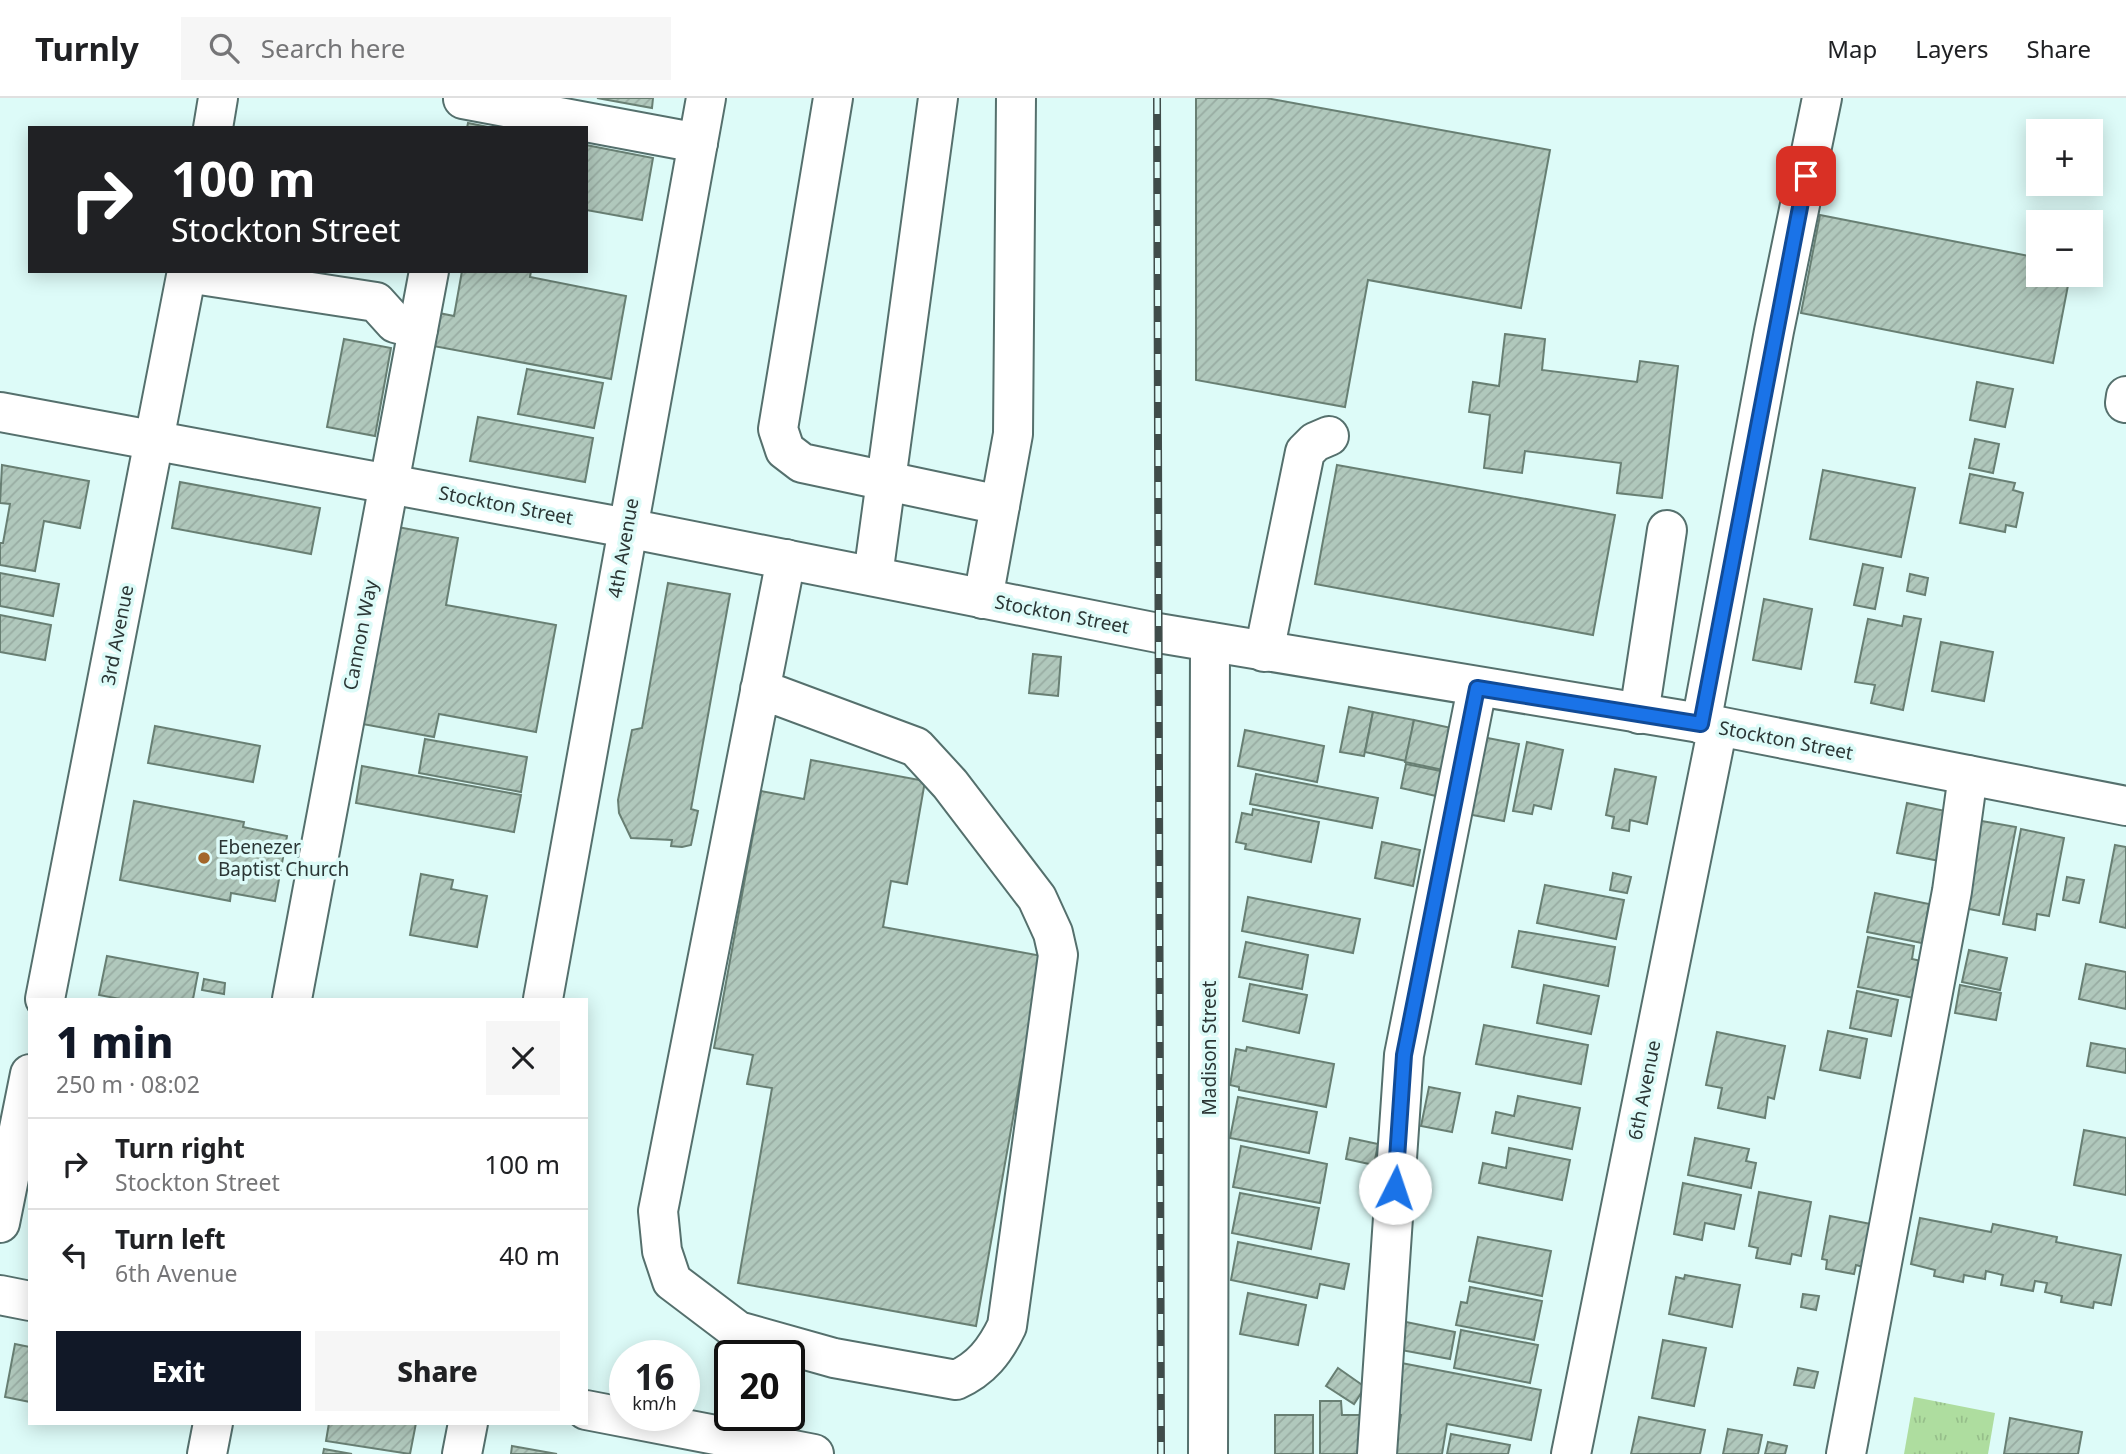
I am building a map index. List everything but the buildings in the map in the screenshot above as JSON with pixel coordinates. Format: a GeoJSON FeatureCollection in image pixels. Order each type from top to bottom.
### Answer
{"type":"FeatureCollection","features":[{"type":"Feature","properties":{"kind":"street"},"geometry":{"type":"LineString","coordinates":[[213,126],[218,98]]}},
{"type":"Feature","properties":{"kind":"street"},"geometry":{"type":"LineString","coordinates":[[457,126],[463,98],[698,143]]}},
{"type":"Feature","properties":{"kind":"street","name":"4th Avenue"},"geometry":{"type":"LineString","coordinates":[[543,998],[706,98]]}},
{"type":"Feature","properties":{"kind":"street"},"geometry":{"type":"LineString","coordinates":[[833,98],[778,429],[785,450],[802,463],[1000,505]]}},
{"type":"Feature","properties":{"kind":"street"},"geometry":{"type":"LineString","coordinates":[[873,576],[937,98]]}},
{"type":"Feature","properties":{"kind":"street"},"geometry":{"type":"LineString","coordinates":[[983,598],[1013,434],[1016,98]]}},
{"type":"Feature","properties":{"kind":"street","name":"6th Avenue"},"geometry":{"type":"LineString","coordinates":[[1571,1454],[1709,725],[1774,331],[1822,98]]}},
{"type":"Feature","properties":{"kind":"street","name":"3rd Avenue"},"geometry":{"type":"LineString","coordinates":[[45,998],[187,273]]}},
{"type":"Feature","properties":{"kind":"street"},"geometry":{"type":"LineString","coordinates":[[193,273],[376,302],[395,323],[418,329]]}},
{"type":"Feature","properties":{"kind":"street","name":"Cannon Way"},"geometry":{"type":"LineString","coordinates":[[292,998],[429,273]]}},
{"type":"Feature","properties":{"kind":"street","name":"Stockton Street"},"geometry":{"type":"LineString","coordinates":[[0,412],[627,528],[1210,642],[1709,725],[2126,806]]}},
{"type":"Feature","properties":{"kind":"street"},"geometry":{"type":"LineString","coordinates":[[1265,652],[1306,452],[1315,442],[1329,436]]}},
{"type":"Feature","properties":{"kind":"street"},"geometry":{"type":"LineString","coordinates":[[1639,714],[1667,530]]}},
{"type":"Feature","properties":{"kind":"street"},"geometry":{"type":"LineString","coordinates":[[760,689],[916,747],[950,784],[1037,898],[1053,933],[1058,955],[1007,1326],[997,1348],[973,1372],[956,1380],[834,1358],[738,1331],[672,1281],[662,1251],[658,1211],[760,689],[786,559]]}},
{"type":"Feature","properties":{"kind":"street","name":"Madison Street"},"geometry":{"type":"LineString","coordinates":[[1208,1454],[1210,642]]}},
{"type":"Feature","properties":{"kind":"street"},"geometry":{"type":"LineString","coordinates":[[1377,1454],[1404,1055],[1477,688]]}},
{"type":"Feature","properties":{"kind":"street"},"geometry":{"type":"LineString","coordinates":[[1846,1454],[1952,891],[1968,775]]}},
{"type":"Feature","properties":{"kind":"street"},"geometry":{"type":"LineString","coordinates":[[0,1223],[28,1084]]}},
{"type":"Feature","properties":{"kind":"street"},"geometry":{"type":"LineString","coordinates":[[0,1295],[28,1301]]}},
{"type":"Feature","properties":{"kind":"street"},"geometry":{"type":"LineString","coordinates":[[588,1411],[704,1444],[814,1454]]}},
{"type":"Feature","properties":{"kind":"street"},"geometry":{"type":"LineString","coordinates":[[207,1454],[213,1425]]}},
{"type":"Feature","properties":{"kind":"street"},"geometry":{"type":"LineString","coordinates":[[461,1454],[468,1425]]}},
{"type":"Feature","properties":{"kind":"green space"},"geometry":{"type":"Polygon","coordinates":[[[1914,1397],[1995,1413],[1988,1454],[1904,1454],[1914,1397]]]}},
{"type":"Feature","properties":{"kind":"railway"},"geometry":{"type":"LineString","coordinates":[[1157,98],[1161,1454]]}},
{"type":"Feature","properties":{"kind":"place","name":"Ebenezer Baptist Church"},"geometry":{"type":"Point","coordinates":[204,858]}},
{"type":"Feature","properties":{"kind":"route"},"geometry":{"type":"LineString","coordinates":[[1395,1188],[1404,1055],[1477,688],[1701,724],[1774,331],[1806,176]]}}]}
